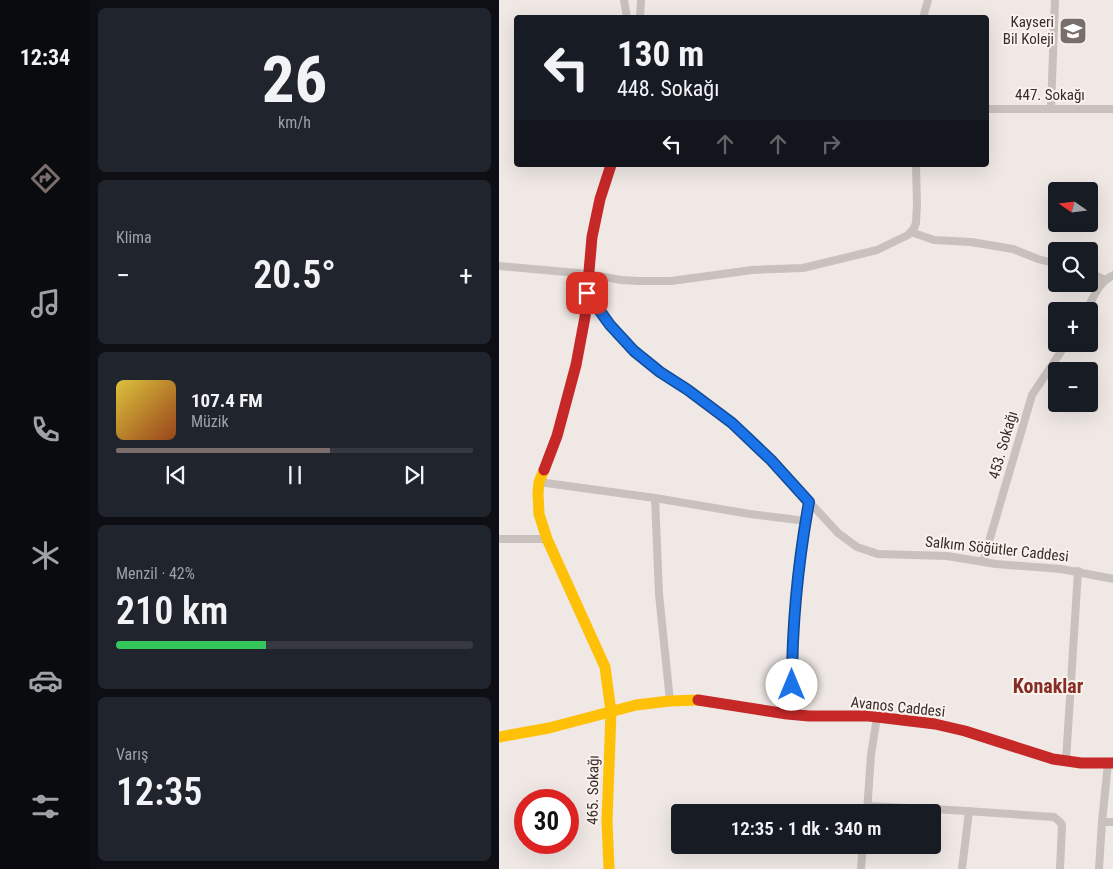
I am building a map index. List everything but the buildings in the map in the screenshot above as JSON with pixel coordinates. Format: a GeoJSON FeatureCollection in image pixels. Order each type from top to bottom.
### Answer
{"type":"FeatureCollection","features":[{"type":"Feature","properties":{"kind":"street"},"geometry":{"type":"LineString","coordinates":[[624,0],[626,15]]}},
{"type":"Feature","properties":{"kind":"street"},"geometry":{"type":"LineString","coordinates":[[640,15],[641,0]]}},
{"type":"Feature","properties":{"kind":"street"},"geometry":{"type":"LineString","coordinates":[[924,15],[927,0]]}},
{"type":"Feature","properties":{"kind":"street"},"geometry":{"type":"LineString","coordinates":[[1051,108],[1055,0]]}},
{"type":"Feature","properties":{"kind":"street","name":"447. Sokağı"},"geometry":{"type":"LineString","coordinates":[[989,109],[1113,110]]}},
{"type":"Feature","properties":{"kind":"street","name":"465. Sokağı"},"geometry":{"type":"LineString","coordinates":[[609,869],[607,821],[611,712],[605,667],[547,539],[539,514],[538,504],[539,482],[557,436],[571,389],[581,338],[587,293],[589,255],[595,218],[610,167]]}},
{"type":"Feature","properties":{"kind":"street"},"geometry":{"type":"LineString","coordinates":[[499,266],[588,274],[621,280],[655,281],[687,279],[752,270],[803,268],[877,250],[911,232],[916,224],[916,167]]}},
{"type":"Feature","properties":{"kind":"street"},"geometry":{"type":"LineString","coordinates":[[911,232],[934,240],[979,243],[1013,249],[1048,262]]}},
{"type":"Feature","properties":{"kind":"street"},"geometry":{"type":"LineString","coordinates":[[1091,302],[1098,288],[1113,275]]}},
{"type":"Feature","properties":{"kind":"street"},"geometry":{"type":"LineString","coordinates":[[1098,276],[1105,280]]}},
{"type":"Feature","properties":{"kind":"street","name":"Salkım Söğütler Caddesi"},"geometry":{"type":"LineString","coordinates":[[587,293],[610,325],[634,351],[660,372],[732,423],[771,460],[850,543],[863,550],[878,554],[947,556],[983,562],[1079,571],[1113,578]]}},
{"type":"Feature","properties":{"kind":"street","name":"453. Sokağı"},"geometry":{"type":"LineString","coordinates":[[983,562],[1032,395],[1061,352]]}},
{"type":"Feature","properties":{"kind":"street"},"geometry":{"type":"LineString","coordinates":[[539,482],[806,521]]}},
{"type":"Feature","properties":{"kind":"street"},"geometry":{"type":"LineString","coordinates":[[655,498],[659,594],[670,701]]}},
{"type":"Feature","properties":{"kind":"street"},"geometry":{"type":"LineString","coordinates":[[793,714],[792,655],[794,616],[799,565],[809,502]]}},
{"type":"Feature","properties":{"kind":"street"},"geometry":{"type":"LineString","coordinates":[[499,539],[547,539]]}},
{"type":"Feature","properties":{"kind":"street"},"geometry":{"type":"LineString","coordinates":[[1066,761],[1079,571]]}},
{"type":"Feature","properties":{"kind":"street","name":"Avanos Caddesi"},"geometry":{"type":"LineString","coordinates":[[499,737],[549,728],[636,706],[670,701],[708,701],[809,716],[877,716],[927,723],[950,727],[1053,759],[1081,763],[1111,763]]}},
{"type":"Feature","properties":{"kind":"street"},"geometry":{"type":"LineString","coordinates":[[867,804],[871,755],[877,716]]}},
{"type":"Feature","properties":{"kind":"street"},"geometry":{"type":"LineString","coordinates":[[1099,869],[1101,822],[1111,763]]}},
{"type":"Feature","properties":{"kind":"street"},"geometry":{"type":"LineString","coordinates":[[941,810],[1050,816],[1057,819],[1062,825],[1060,869]]}},
{"type":"Feature","properties":{"kind":"street"},"geometry":{"type":"LineString","coordinates":[[962,869],[969,811]]}},
{"type":"Feature","properties":{"kind":"street"},"geometry":{"type":"LineString","coordinates":[[1101,822],[1113,822]]}},
{"type":"Feature","properties":{"kind":"street"},"geometry":{"type":"LineString","coordinates":[[861,869],[862,854]]}},
{"type":"Feature","properties":{"kind":"traffic: slow"},"geometry":{"type":"LineString","coordinates":[[544,470],[539,482],[539,514],[547,539],[605,667],[611,712],[607,821],[609,869]]}},
{"type":"Feature","properties":{"kind":"traffic: slow"},"geometry":{"type":"LineString","coordinates":[[499,737],[549,728],[636,705],[698,700]]}},
{"type":"Feature","properties":{"kind":"traffic: jam"},"geometry":{"type":"LineString","coordinates":[[544,470],[557,436],[576,365],[585,317],[592,237],[600,199],[610,167]]}},
{"type":"Feature","properties":{"kind":"traffic: jam"},"geometry":{"type":"LineString","coordinates":[[698,700],[787,714],[869,716],[935,724],[965,731],[1053,759],[1081,763],[1114,763]]}},
{"type":"Feature","properties":{"kind":"place","name":"Kayseri Bil Koleji"},"geometry":{"type":"Point","coordinates":[1073,31]}},
{"type":"Feature","properties":{"kind":"district","name":"Konaklar"},"geometry":{"type":"Point","coordinates":[1048,686]}},
{"type":"Feature","properties":{"kind":"route"},"geometry":{"type":"LineString","coordinates":[[587,293],[610,325],[634,351],[660,372],[732,423],[789,478],[809,502],[795,596],[792,685]]}}]}
